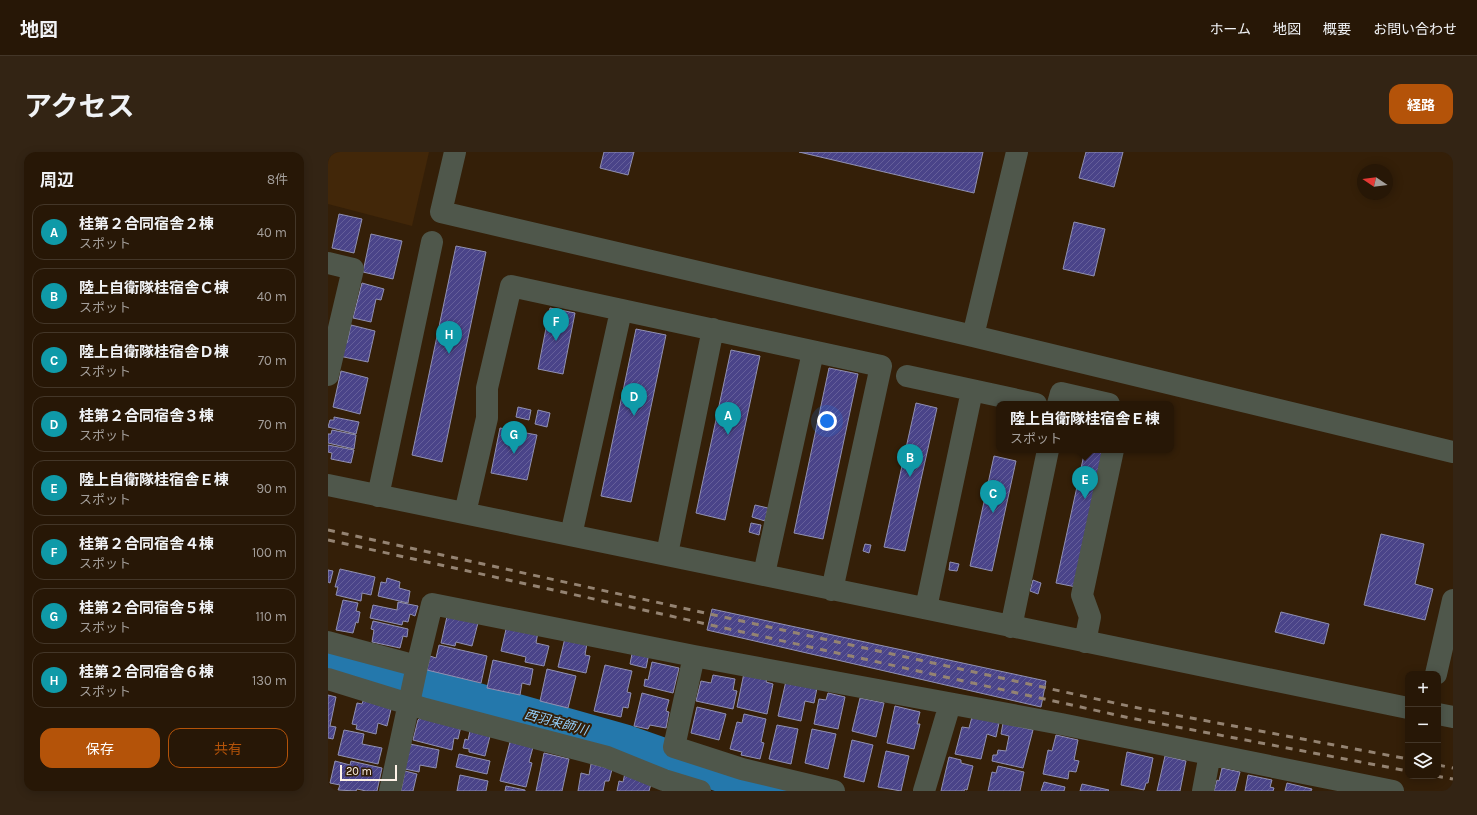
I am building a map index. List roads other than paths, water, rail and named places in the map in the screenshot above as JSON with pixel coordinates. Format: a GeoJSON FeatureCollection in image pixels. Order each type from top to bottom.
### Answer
{"type":"FeatureCollection","features":[{"type":"Feature","properties":{"kind":"street"},"geometry":{"type":"LineString","coordinates":[[455,152],[441,212],[973,336],[1453,452]]}},
{"type":"Feature","properties":{"kind":"street"},"geometry":{"type":"LineString","coordinates":[[973,336],[1017,152]]}},
{"type":"Feature","properties":{"kind":"street"},"geometry":{"type":"LineString","coordinates":[[378,496],[432,242]]}},
{"type":"Feature","properties":{"kind":"street"},"geometry":{"type":"LineString","coordinates":[[328,263],[353,269],[328,375]]}},
{"type":"Feature","properties":{"kind":"street"},"geometry":{"type":"LineString","coordinates":[[465,513],[487,418],[487,388],[511,286],[881,366],[832,590]]}},
{"type":"Feature","properties":{"kind":"street"},"geometry":{"type":"LineString","coordinates":[[571,535],[621,311]]}},
{"type":"Feature","properties":{"kind":"street"},"geometry":{"type":"LineString","coordinates":[[667,554],[713,329]]}},
{"type":"Feature","properties":{"kind":"street"},"geometry":{"type":"LineString","coordinates":[[764,574],[813,352]]}},
{"type":"Feature","properties":{"kind":"street"},"geometry":{"type":"LineString","coordinates":[[907,376],[1021,401]]}},
{"type":"Feature","properties":{"kind":"street"},"geometry":{"type":"LineString","coordinates":[[926,608],[972,391]]}},
{"type":"Feature","properties":{"kind":"street"},"geometry":{"type":"LineString","coordinates":[[1059,401],[1061,393],[1096,401]]}},
{"type":"Feature","properties":{"kind":"street"},"geometry":{"type":"LineString","coordinates":[[1011,627],[1047,453]]}},
{"type":"Feature","properties":{"kind":"street"},"geometry":{"type":"LineString","coordinates":[[1085,642],[1090,617],[1082,595],[1112,453]]}},
{"type":"Feature","properties":{"kind":"street"},"geometry":{"type":"LineString","coordinates":[[328,485],[1405,707]]}},
{"type":"Feature","properties":{"kind":"street"},"geometry":{"type":"LineString","coordinates":[[1437,671],[1453,600]]}},
{"type":"Feature","properties":{"kind":"street"},"geometry":{"type":"LineString","coordinates":[[390,791],[416,666],[432,604],[694,656],[1061,724],[1393,791]]}},
{"type":"Feature","properties":{"kind":"street"},"geometry":{"type":"LineString","coordinates":[[328,642],[416,666]]}},
{"type":"Feature","properties":{"kind":"street"},"geometry":{"type":"LineString","coordinates":[[694,656],[674,747],[742,769],[834,791]]}},
{"type":"Feature","properties":{"kind":"street"},"geometry":{"type":"LineString","coordinates":[[328,680],[425,709],[607,757],[663,786],[700,791]]}},
{"type":"Feature","properties":{"kind":"street"},"geometry":{"type":"LineString","coordinates":[[924,791],[950,704]]}},
{"type":"Feature","properties":{"kind":"street"},"geometry":{"type":"LineString","coordinates":[[1441,715],[1453,717]]}},
{"type":"Feature","properties":{"kind":"street"},"geometry":{"type":"LineString","coordinates":[[1203,791],[1210,754]]}},
{"type":"Feature","properties":{"kind":"waterway","name":"西羽束師川"},"geometry":{"type":"LineString","coordinates":[[328,660],[435,688],[624,741],[729,778],[781,791]]}},
{"type":"Feature","properties":{"kind":"railway"},"geometry":{"type":"LineString","coordinates":[[328,530],[1133,707],[1405,758]]}},
{"type":"Feature","properties":{"kind":"railway"},"geometry":{"type":"LineString","coordinates":[[328,540],[1130,718],[1405,770]]}},
{"type":"Feature","properties":{"kind":"railway"},"geometry":{"type":"LineString","coordinates":[[1441,766],[1453,768]]}},
{"type":"Feature","properties":{"kind":"railway"},"geometry":{"type":"LineString","coordinates":[[1441,777],[1453,779]]}},
{"type":"Feature","properties":{"kind":"place","name":"桂第２合同宿舎４棟"},"geometry":{"type":"Point","coordinates":[556,341]}},
{"type":"Feature","properties":{"kind":"place","name":"桂第２合同宿舎６棟"},"geometry":{"type":"Point","coordinates":[449,354]}},
{"type":"Feature","properties":{"kind":"place","name":"桂第２合同宿舎３棟"},"geometry":{"type":"Point","coordinates":[634,416]}},
{"type":"Feature","properties":{"kind":"place","name":"桂第２合同宿舎２棟"},"geometry":{"type":"Point","coordinates":[728,435]}},
{"type":"Feature","properties":{"kind":"place","name":"桂第２合同宿舎５棟"},"geometry":{"type":"Point","coordinates":[514,454]}},
{"type":"Feature","properties":{"kind":"place","name":"陸上自衛隊桂宿舎Ｃ棟"},"geometry":{"type":"Point","coordinates":[910,477]}},
{"type":"Feature","properties":{"kind":"place","name":"陸上自衛隊桂宿舎Ｅ棟"},"geometry":{"type":"Point","coordinates":[1085,499]}},
{"type":"Feature","properties":{"kind":"place","name":"陸上自衛隊桂宿舎Ｄ棟"},"geometry":{"type":"Point","coordinates":[993,513]}}]}
